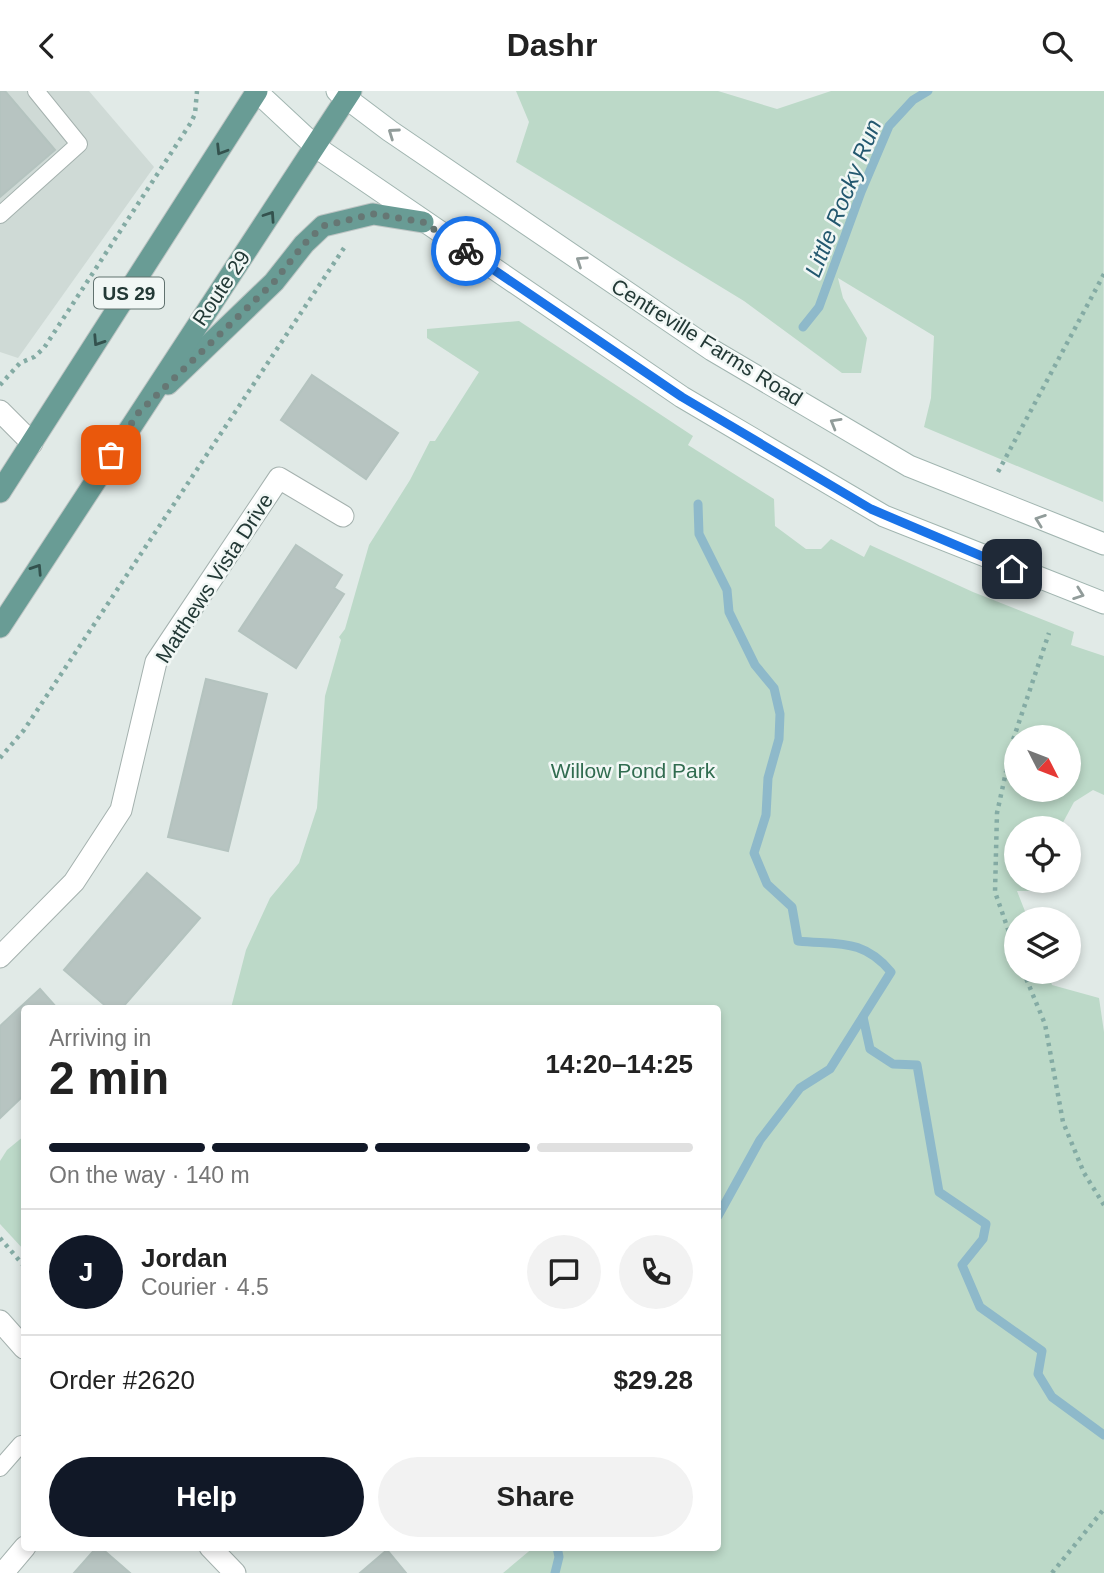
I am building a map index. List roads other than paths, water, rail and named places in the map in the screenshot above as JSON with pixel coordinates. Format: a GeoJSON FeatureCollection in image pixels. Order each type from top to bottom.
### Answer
{"type":"FeatureCollection","features":[{"type":"Feature","properties":{"kind":"main road","name":"US 29"},"geometry":{"type":"LineString","coordinates":[[0,492],[256,91]]}},
{"type":"Feature","properties":{"kind":"main road","name":"Route 29"},"geometry":{"type":"LineString","coordinates":[[0,627],[139,412],[316,147],[345,94]]}},
{"type":"Feature","properties":{"kind":"main road"},"geometry":{"type":"LineString","coordinates":[[139,412],[274,282],[304,244],[323,226],[373,214],[423,222]]}},
{"type":"Feature","properties":{"kind":"street"},"geometry":{"type":"LineString","coordinates":[[256,91],[316,147],[682,397],[884,516],[1012,569],[1104,603]]}},
{"type":"Feature","properties":{"kind":"street","name":"Centreville Farms Road"},"geometry":{"type":"LineString","coordinates":[[345,94],[712,350],[769,384],[909,466],[1104,544]]}},
{"type":"Feature","properties":{"kind":"street"},"geometry":{"type":"LineString","coordinates":[[0,411],[32,443]]}},
{"type":"Feature","properties":{"kind":"street","name":"Matthews Vista Drive"},"geometry":{"type":"LineString","coordinates":[[0,957],[74,882],[121,810],[156,662],[279,478],[343,516]]}},
{"type":"Feature","properties":{"kind":"street"},"geometry":{"type":"LineString","coordinates":[[0,1321],[21,1345]]}},
{"type":"Feature","properties":{"kind":"street"},"geometry":{"type":"LineString","coordinates":[[3,1573],[22,1551]]}},
{"type":"Feature","properties":{"kind":"street"},"geometry":{"type":"LineString","coordinates":[[214,1551],[235,1573]]}},
{"type":"Feature","properties":{"kind":"lane"},"geometry":{"type":"LineString","coordinates":[[0,215],[79,144],[36,91]]}},
{"type":"Feature","properties":{"kind":"lane"},"geometry":{"type":"LineString","coordinates":[[0,1468],[21,1444]]}},
{"type":"Feature","properties":{"kind":"waterway","name":"Little Rocky Run"},"geometry":{"type":"LineString","coordinates":[[803,327],[819,307],[861,192],[889,126],[913,100],[928,91]]}},
{"type":"Feature","properties":{"kind":"waterway","name":"Little Rocky Run"},"geometry":{"type":"LineString","coordinates":[[698,504],[699,534],[727,590],[729,612],[755,665],[774,688],[780,714],[779,739],[768,778],[766,815],[754,853],[767,884],[792,907],[798,941],[860,948],[881,961],[891,972],[830,1069],[800,1088],[760,1140],[721,1211]]}},
{"type":"Feature","properties":{"kind":"waterway"},"geometry":{"type":"LineString","coordinates":[[863,1017],[870,1049],[893,1064],[917,1065],[939,1192],[986,1224],[983,1239],[962,1265],[980,1307],[1042,1351],[1038,1374],[1052,1397],[1104,1435]]}},
{"type":"Feature","properties":{"kind":"waterway","name":"Little Rocky Run"},"geometry":{"type":"LineString","coordinates":[[555,1573],[558,1551]]}},
{"type":"Feature","properties":{"kind":"park label","name":"Willow Pond Park"},"geometry":{"type":"Point","coordinates":[633,770]}}]}
